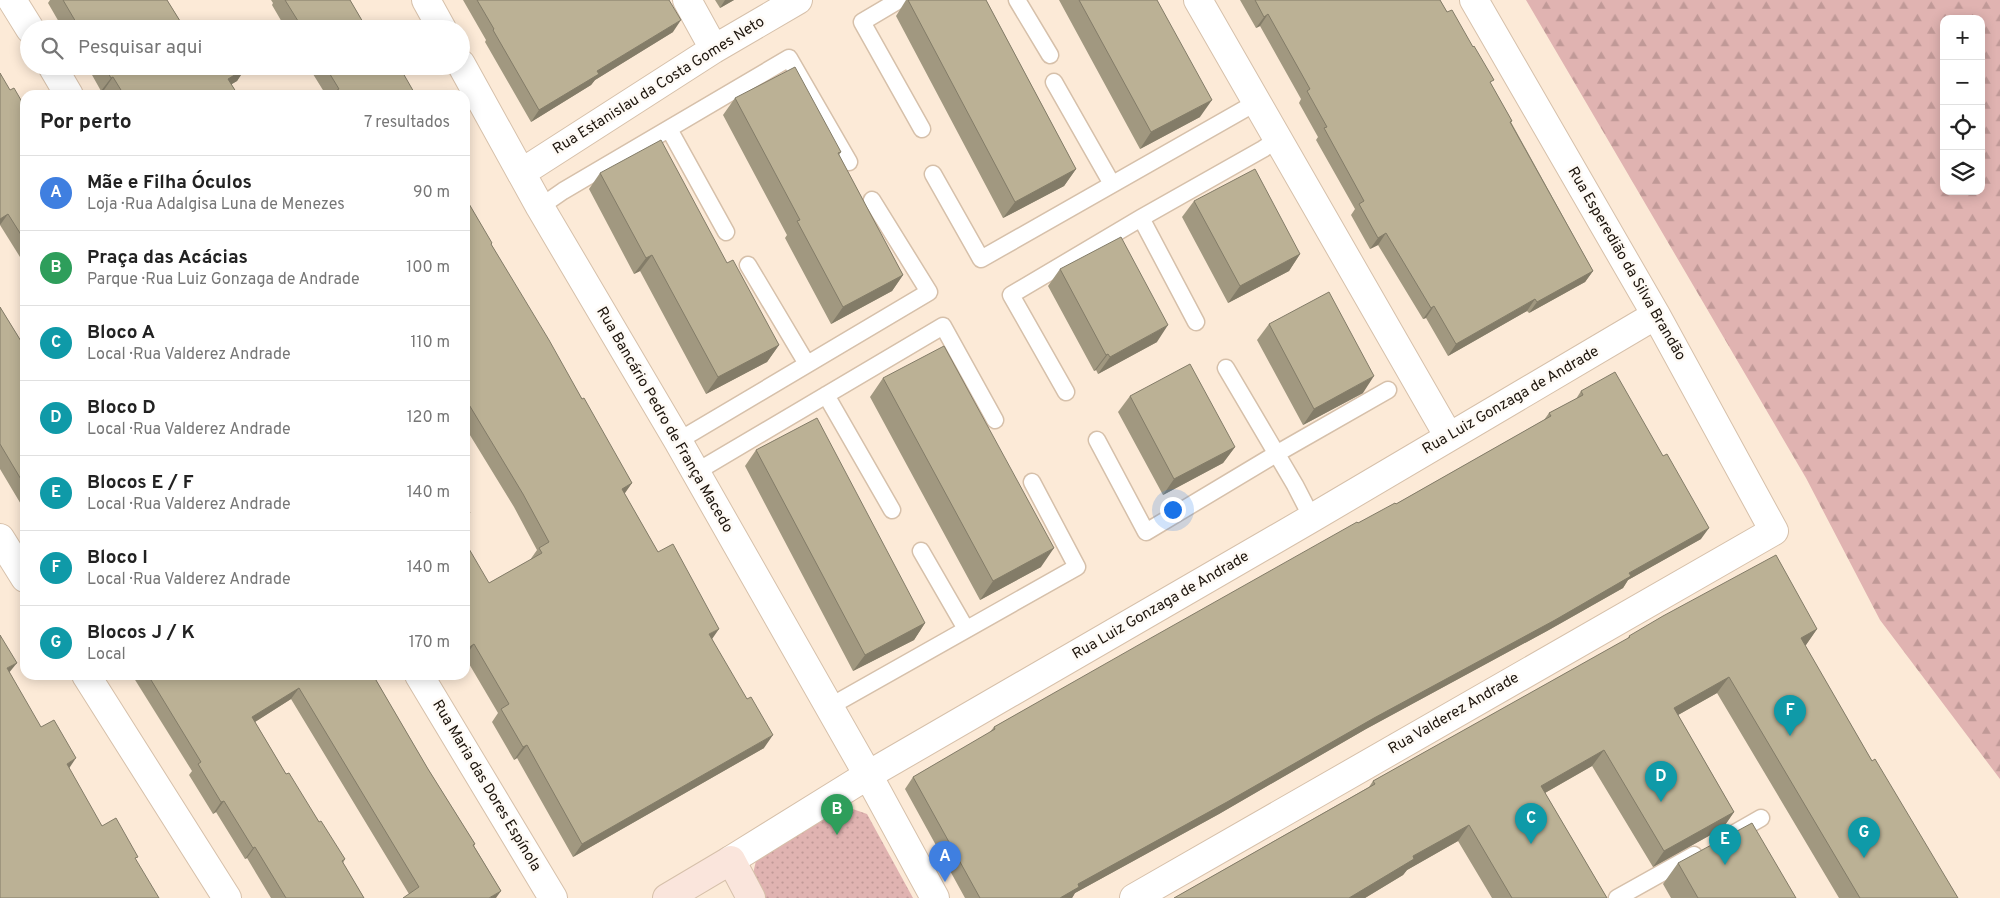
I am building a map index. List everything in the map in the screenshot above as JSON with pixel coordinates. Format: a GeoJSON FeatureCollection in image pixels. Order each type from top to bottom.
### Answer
{"type":"FeatureCollection","features":[{"type":"Feature","properties":{"kind":"street"},"geometry":{"type":"LineString","coordinates":[[12,0],[24,20]]}},
{"type":"Feature","properties":{"kind":"street"},"geometry":{"type":"LineString","coordinates":[[426,0],[437,20]]}},
{"type":"Feature","properties":{"kind":"street"},"geometry":{"type":"LineString","coordinates":[[688,0],[714,49]]}},
{"type":"Feature","properties":{"kind":"street","name":"Rua Estanislau da Costa Gomes Neto"},"geometry":{"type":"LineString","coordinates":[[521,173],[714,49],[798,0]]}},
{"type":"Feature","properties":{"kind":"street"},"geometry":{"type":"LineString","coordinates":[[1198,0],[1449,437]]}},
{"type":"Feature","properties":{"kind":"street","name":"Rua Esperedião da Silva Brandão"},"geometry":{"type":"LineString","coordinates":[[1474,0],[1656,315],[1774,531]]}},
{"type":"Feature","properties":{"kind":"street"},"geometry":{"type":"LineString","coordinates":[[58,75],[67,90]]}},
{"type":"Feature","properties":{"kind":"street","name":"Rua Bancário Pedro de França Macedo"},"geometry":{"type":"LineString","coordinates":[[467,75],[540,207],[696,472],[868,775],[935,898]]}},
{"type":"Feature","properties":{"kind":"street","name":"Rua Luiz Gonzaga de Andrade"},"geometry":{"type":"LineString","coordinates":[[667,898],[868,775],[1312,518],[1656,315]]}},
{"type":"Feature","properties":{"kind":"street","name":"Rua Valderez Andrade"},"geometry":{"type":"LineString","coordinates":[[1134,898],[1774,531]]}},
{"type":"Feature","properties":{"kind":"street"},"geometry":{"type":"LineString","coordinates":[[0,538],[20,570]]}},
{"type":"Feature","properties":{"kind":"street"},"geometry":{"type":"LineString","coordinates":[[89,680],[227,898]]}},
{"type":"Feature","properties":{"kind":"street","name":"Rua Maria das Dores Espínola"},"geometry":{"type":"LineString","coordinates":[[422,680],[553,898]]}},
{"type":"Feature","properties":{"kind":"street"},"geometry":{"type":"LineString","coordinates":[[731,860],[751,898]]}},
{"type":"Feature","properties":{"kind":"lane"},"geometry":{"type":"LineString","coordinates":[[899,0],[862,22],[922,129]]}},
{"type":"Feature","properties":{"kind":"lane"},"geometry":{"type":"LineString","coordinates":[[1018,0],[1050,55]]}},
{"type":"Feature","properties":{"kind":"lane"},"geometry":{"type":"LineString","coordinates":[[540,207],[563,191],[789,58],[849,162]]}},
{"type":"Feature","properties":{"kind":"lane"},"geometry":{"type":"LineString","coordinates":[[1054,82],[1112,184]]}},
{"type":"Feature","properties":{"kind":"lane"},"geometry":{"type":"LineString","coordinates":[[933,174],[981,259],[1257,102]]}},
{"type":"Feature","properties":{"kind":"lane"},"geometry":{"type":"LineString","coordinates":[[669,129],[726,232]]}},
{"type":"Feature","properties":{"kind":"lane"},"geometry":{"type":"LineString","coordinates":[[1066,392],[1011,296],[1278,139]]}},
{"type":"Feature","properties":{"kind":"lane"},"geometry":{"type":"LineString","coordinates":[[678,441],[928,292],[872,200]]}},
{"type":"Feature","properties":{"kind":"lane"},"geometry":{"type":"LineString","coordinates":[[1141,218],[1196,322]]}},
{"type":"Feature","properties":{"kind":"lane"},"geometry":{"type":"LineString","coordinates":[[748,265],[807,364]]}},
{"type":"Feature","properties":{"kind":"lane"},"geometry":{"type":"LineString","coordinates":[[696,472],[943,326],[995,420]]}},
{"type":"Feature","properties":{"kind":"lane"},"geometry":{"type":"LineString","coordinates":[[1226,368],[1312,518]]}},
{"type":"Feature","properties":{"kind":"lane"},"geometry":{"type":"LineString","coordinates":[[1097,440],[1146,532],[1388,390]]}},
{"type":"Feature","properties":{"kind":"lane"},"geometry":{"type":"LineString","coordinates":[[826,395],[892,510]]}},
{"type":"Feature","properties":{"kind":"lane"},"geometry":{"type":"LineString","coordinates":[[829,707],[1077,567],[1032,482]]}},
{"type":"Feature","properties":{"kind":"lane"},"geometry":{"type":"LineString","coordinates":[[921,551],[966,629]]}},
{"type":"Feature","properties":{"kind":"lane"},"geometry":{"type":"LineString","coordinates":[[1617,898],[1760,818]]}},
{"type":"Feature","properties":{"kind":"green space"},"geometry":{"type":"Polygon","coordinates":[[[1526,0],[2000,0],[2000,779],[1880,620],[1806,478],[1526,0]]]}},
{"type":"Feature","properties":{"kind":"green space"},"geometry":{"type":"Polygon","coordinates":[[[847,807],[867,814],[913,898],[765,898],[753,874],[757,856],[847,807]]]}},
{"type":"Feature","properties":{"kind":"building"},"geometry":{"type":"Polygon","coordinates":[[[63,0],[167,0],[179,20],[75,20],[63,0]]]}},
{"type":"Feature","properties":{"kind":"building"},"geometry":{"type":"Polygon","coordinates":[[[285,0],[350,0],[362,20],[297,20],[285,0]]]}},
{"type":"Feature","properties":{"kind":"building"},"geometry":{"type":"Polygon","coordinates":[[[477,0],[669,0],[681,20],[597,71],[599,74],[539,110],[477,0]]]}},
{"type":"Feature","properties":{"kind":"building"},"geometry":{"type":"Polygon","coordinates":[[[908,0],[986,0],[1076,169],[1015,202],[908,0]]]}},
{"type":"Feature","properties":{"kind":"building"},"geometry":{"type":"Polygon","coordinates":[[[1079,0],[1157,0],[1212,100],[1151,132],[1079,0]]]}},
{"type":"Feature","properties":{"kind":"building"},"geometry":{"type":"Polygon","coordinates":[[[1255,0],[1440,0],[1447,12],[1452,10],[1494,80],[1490,82],[1512,121],[1510,122],[1593,271],[1537,302],[1535,299],[1456,344],[1434,306],[1431,308],[1386,233],[1378,238],[1359,204],[1364,201],[1324,128],[1327,127],[1307,91],[1310,89],[1268,14],[1264,17],[1255,0]]]}},
{"type":"Feature","properties":{"kind":"building"},"geometry":{"type":"Polygon","coordinates":[[[795,67],[841,152],[838,153],[903,275],[843,307],[797,221],[800,220],[735,98],[795,67]]]}},
{"type":"Feature","properties":{"kind":"building"},"geometry":{"type":"Polygon","coordinates":[[[0,73],[10,90],[14,88],[20,98],[20,233],[8,214],[0,219],[0,73]]]}},
{"type":"Feature","properties":{"kind":"building"},"geometry":{"type":"Polygon","coordinates":[[[109,75],[235,75],[228,79],[235,90],[121,90],[113,77],[111,78],[109,75]]]}},
{"type":"Feature","properties":{"kind":"building"},"geometry":{"type":"Polygon","coordinates":[[[330,75],[404,75],[413,90],[337,90],[339,89],[330,75]]]}},
{"type":"Feature","properties":{"kind":"building"},"geometry":{"type":"Polygon","coordinates":[[[661,140],[727,263],[733,260],[779,345],[718,377],[652,255],[646,258],[600,173],[661,140]]]}},
{"type":"Feature","properties":{"kind":"building"},"geometry":{"type":"Polygon","coordinates":[[[1255,169],[1300,254],[1240,286],[1194,201],[1255,169]]]}},
{"type":"Feature","properties":{"kind":"building"},"geometry":{"type":"Polygon","coordinates":[[[470,206],[632,483],[622,489],[658,552],[673,544],[719,629],[709,634],[747,699],[751,697],[773,735],[582,844],[527,745],[523,747],[501,709],[509,704],[474,644],[470,647],[470,551],[489,583],[542,553],[539,548],[549,542],[523,494],[470,406],[470,206]]]}},
{"type":"Feature","properties":{"kind":"building"},"geometry":{"type":"Polygon","coordinates":[[[1121,237],[1168,325],[1110,357],[1108,354],[1106,355],[1060,269],[1121,237]]]}},
{"type":"Feature","properties":{"kind":"building"},"geometry":{"type":"Polygon","coordinates":[[[1329,292],[1374,376],[1314,409],[1269,324],[1329,292]]]}},
{"type":"Feature","properties":{"kind":"building"},"geometry":{"type":"Polygon","coordinates":[[[0,307],[20,340],[20,478],[0,444],[0,307]]]}},
{"type":"Feature","properties":{"kind":"building"},"geometry":{"type":"Polygon","coordinates":[[[944,346],[1054,548],[993,581],[883,378],[944,346]]]}},
{"type":"Feature","properties":{"kind":"building"},"geometry":{"type":"Polygon","coordinates":[[[1190,364],[1235,447],[1174,479],[1130,396],[1190,364]]]}},
{"type":"Feature","properties":{"kind":"building"},"geometry":{"type":"Polygon","coordinates":[[[1615,372],[1663,456],[1667,454],[1709,528],[1629,573],[1631,576],[1555,620],[1374,718],[1078,884],[1079,887],[1060,898],[980,898],[913,777],[995,729],[994,727],[1142,643],[1357,522],[1396,504],[1551,416],[1549,413],[1583,395],[1581,391],[1615,372]]]}},
{"type":"Feature","properties":{"kind":"building"},"geometry":{"type":"Polygon","coordinates":[[[817,418],[925,623],[865,655],[756,450],[817,418]]]}},
{"type":"Feature","properties":{"kind":"building"},"geometry":{"type":"Polygon","coordinates":[[[1776,555],[1817,629],[1801,638],[1872,761],[1875,759],[1958,898],[1860,898],[1729,677],[1674,708],[1734,812],[1664,851],[1604,750],[1541,786],[1607,898],[1512,898],[1469,825],[1413,856],[1414,859],[1349,898],[1174,898],[1375,784],[1373,781],[1630,637],[1663,616],[1776,555]]]}},
{"type":"Feature","properties":{"kind":"building"},"geometry":{"type":"Polygon","coordinates":[[[0,635],[17,663],[7,668],[41,727],[54,720],[76,758],[67,764],[102,826],[116,818],[138,857],[135,858],[159,898],[0,898],[0,635]]]}},
{"type":"Feature","properties":{"kind":"building"},"geometry":{"type":"Polygon","coordinates":[[[151,680],[376,680],[475,844],[473,845],[501,891],[489,898],[403,898],[419,887],[299,688],[252,717],[286,774],[289,773],[319,822],[321,821],[345,859],[342,861],[364,898],[286,898],[224,801],[221,802],[198,764],[201,762],[151,680]]]}},
{"type":"Feature","properties":{"kind":"building"},"geometry":{"type":"Polygon","coordinates":[[[1752,823],[1796,898],[1698,898],[1678,863],[1752,823]]]}},
{"type":"Feature","properties":{"kind":"place","name":"Bloco I"},"geometry":{"type":"Point","coordinates":[1790,736]}},
{"type":"Feature","properties":{"kind":"place","name":"Bloco D"},"geometry":{"type":"Point","coordinates":[1661,802]}},
{"type":"Feature","properties":{"kind":"place","name":"Praça das Acácias"},"geometry":{"type":"Point","coordinates":[837,835]}},
{"type":"Feature","properties":{"kind":"place","name":"Bloco A"},"geometry":{"type":"Point","coordinates":[1531,844]}},
{"type":"Feature","properties":{"kind":"place","name":"Blocos J / K"},"geometry":{"type":"Point","coordinates":[1864,858]}},
{"type":"Feature","properties":{"kind":"place","name":"Blocos E / F"},"geometry":{"type":"Point","coordinates":[1725,865]}},
{"type":"Feature","properties":{"kind":"place","name":"Mãe e Filha Óculos"},"geometry":{"type":"Point","coordinates":[945,882]}}]}
